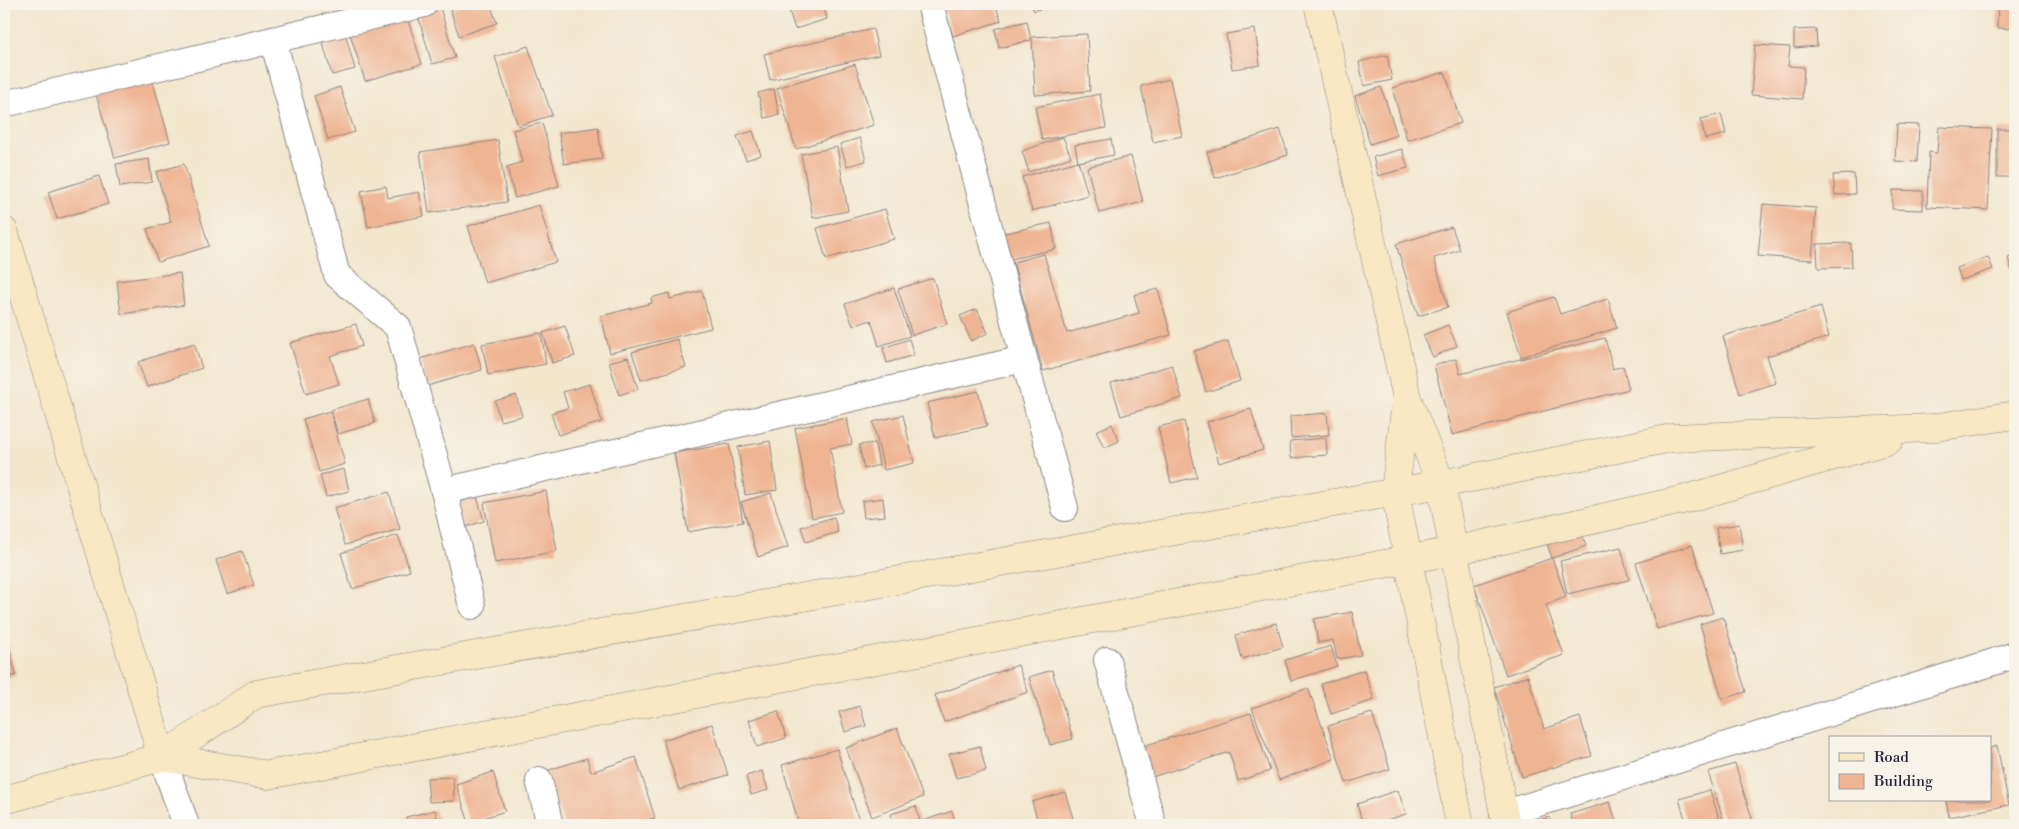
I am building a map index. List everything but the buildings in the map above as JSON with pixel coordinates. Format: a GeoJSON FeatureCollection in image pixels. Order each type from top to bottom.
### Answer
{"type":"FeatureCollection","features":[{"type":"Feature","properties":{"kind":"street"},"geometry":{"type":"LineString","coordinates":[[4,104],[424,4]]}},
{"type":"Feature","properties":{"kind":"street"},"geometry":{"type":"LineString","coordinates":[[930,4],[1065,508]]}},
{"type":"Feature","properties":{"kind":"street"},"geometry":{"type":"LineString","coordinates":[[1318,4],[1406,398],[1441,484],[1504,820],[2015,654]]}},
{"type":"Feature","properties":{"kind":"street"},"geometry":{"type":"LineString","coordinates":[[273,40],[337,275],[398,327],[444,491],[472,606]]}},
{"type":"Feature","properties":{"kind":"street"},"geometry":{"type":"LineString","coordinates":[[4,231],[162,757],[186,825]]}},
{"type":"Feature","properties":{"kind":"street"},"geometry":{"type":"LineString","coordinates":[[444,491],[1024,358]]}},
{"type":"Feature","properties":{"kind":"street"},"geometry":{"type":"LineString","coordinates":[[1406,398],[1395,492],[1460,825]]}},
{"type":"Feature","properties":{"kind":"street"},"geometry":{"type":"LineString","coordinates":[[4,800],[162,757],[256,694],[1441,484],[1672,438],[1931,428],[2015,415]]}},
{"type":"Feature","properties":{"kind":"street"},"geometry":{"type":"LineString","coordinates":[[162,757],[268,774],[1453,550],[1682,500],[1931,428]]}},
{"type":"Feature","properties":{"kind":"street"},"geometry":{"type":"LineString","coordinates":[[1107,660],[1153,825]]}},
{"type":"Feature","properties":{"kind":"street"},"geometry":{"type":"LineString","coordinates":[[539,780],[550,825]]}}]}
